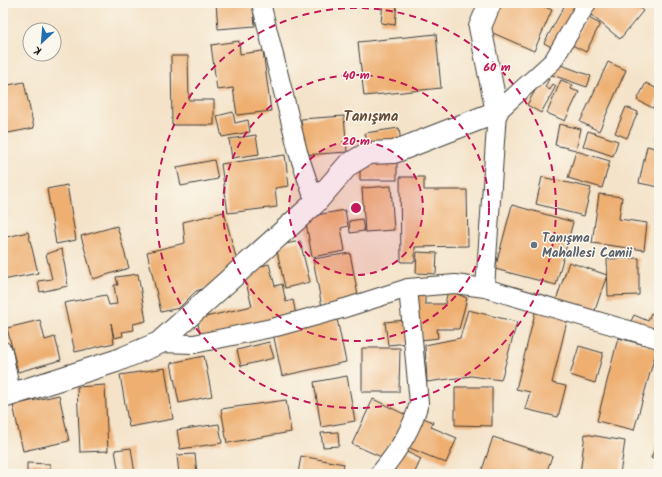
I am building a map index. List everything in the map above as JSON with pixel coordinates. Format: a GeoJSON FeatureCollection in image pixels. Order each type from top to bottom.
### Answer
{"type":"FeatureCollection","features":[{"type":"Feature","properties":{"kind":"street"},"geometry":{"type":"LineString","coordinates":[[261,3],[298,152],[315,203]]}},
{"type":"Feature","properties":{"kind":"street"},"geometry":{"type":"LineString","coordinates":[[485,288],[497,112],[480,27],[490,3]]}},
{"type":"Feature","properties":{"kind":"street"},"geometry":{"type":"LineString","coordinates":[[3,351],[7,396],[116,361],[159,343],[315,203],[348,164],[368,154],[394,152],[497,112],[553,62],[586,3]]}},
{"type":"Feature","properties":{"kind":"street"},"geometry":{"type":"LineString","coordinates":[[159,343],[194,344],[276,327],[346,308],[408,288],[455,284],[485,288],[659,339]]}},
{"type":"Feature","properties":{"kind":"street"},"geometry":{"type":"LineString","coordinates":[[379,474],[399,448],[416,416],[419,403],[408,288]]}},
{"type":"Feature","properties":{"kind":"building"},"geometry":{"type":"Polygon","coordinates":[[[216,3],[253,3],[255,26],[218,29],[216,3]]]}},
{"type":"Feature","properties":{"kind":"building"},"geometry":{"type":"Polygon","coordinates":[[[383,3],[397,3],[395,25],[381,23],[383,3]]]}},
{"type":"Feature","properties":{"kind":"building"},"geometry":{"type":"Polygon","coordinates":[[[497,3],[544,3],[543,6],[552,10],[534,51],[486,30],[497,3]]]}},
{"type":"Feature","properties":{"kind":"building"},"geometry":{"type":"Polygon","coordinates":[[[566,3],[571,3],[580,8],[557,50],[544,43],[566,3]]]}},
{"type":"Feature","properties":{"kind":"building"},"geometry":{"type":"Polygon","coordinates":[[[590,3],[633,3],[643,11],[620,39],[585,10],[590,3]]]}},
{"type":"Feature","properties":{"kind":"building"},"geometry":{"type":"Polygon","coordinates":[[[587,17],[600,24],[586,52],[572,45],[587,17]]]}},
{"type":"Feature","properties":{"kind":"building"},"geometry":{"type":"Polygon","coordinates":[[[436,34],[441,88],[364,96],[358,42],[436,34]]]}},
{"type":"Feature","properties":{"kind":"building"},"geometry":{"type":"Polygon","coordinates":[[[239,41],[240,54],[263,51],[271,111],[237,115],[233,88],[217,90],[211,45],[239,41]]]}},
{"type":"Feature","properties":{"kind":"building"},"geometry":{"type":"Polygon","coordinates":[[[171,56],[188,56],[189,100],[214,100],[214,125],[172,125],[171,56]]]}},
{"type":"Feature","properties":{"kind":"building"},"geometry":{"type":"Polygon","coordinates":[[[553,62],[591,76],[587,87],[549,74],[553,62]]]}},
{"type":"Feature","properties":{"kind":"building"},"geometry":{"type":"Polygon","coordinates":[[[608,62],[626,70],[599,131],[580,122],[608,62]]]}},
{"type":"Feature","properties":{"kind":"building"},"geometry":{"type":"Polygon","coordinates":[[[543,76],[549,79],[545,87],[550,90],[553,84],[556,86],[541,113],[527,105],[543,76]]]}},
{"type":"Feature","properties":{"kind":"building"},"geometry":{"type":"Polygon","coordinates":[[[561,80],[573,85],[571,89],[579,92],[565,121],[547,113],[561,80]]]}},
{"type":"Feature","properties":{"kind":"building"},"geometry":{"type":"Polygon","coordinates":[[[24,82],[34,128],[3,134],[3,86],[24,82]]]}},
{"type":"Feature","properties":{"kind":"building"},"geometry":{"type":"Polygon","coordinates":[[[646,83],[659,90],[659,96],[653,108],[637,100],[646,83]]]}},
{"type":"Feature","properties":{"kind":"building"},"geometry":{"type":"Polygon","coordinates":[[[626,107],[638,112],[627,138],[615,133],[626,107]]]}},
{"type":"Feature","properties":{"kind":"building"},"geometry":{"type":"Polygon","coordinates":[[[233,112],[235,123],[248,120],[250,132],[222,137],[217,116],[233,112]]]}},
{"type":"Feature","properties":{"kind":"building"},"geometry":{"type":"Polygon","coordinates":[[[344,116],[347,152],[304,155],[301,119],[344,116]]]}},
{"type":"Feature","properties":{"kind":"building"},"geometry":{"type":"Polygon","coordinates":[[[559,124],[581,129],[576,150],[555,145],[559,124]]]}},
{"type":"Feature","properties":{"kind":"building"},"geometry":{"type":"Polygon","coordinates":[[[399,128],[401,144],[368,149],[365,133],[399,128]]]}},
{"type":"Feature","properties":{"kind":"building"},"geometry":{"type":"Polygon","coordinates":[[[659,129],[659,142],[655,140],[659,129]]]}},
{"type":"Feature","properties":{"kind":"building"},"geometry":{"type":"Polygon","coordinates":[[[588,131],[618,141],[613,156],[583,146],[588,131]]]}},
{"type":"Feature","properties":{"kind":"building"},"geometry":{"type":"Polygon","coordinates":[[[256,135],[259,154],[232,158],[229,139],[256,135]]]}},
{"type":"Feature","properties":{"kind":"building"},"geometry":{"type":"Polygon","coordinates":[[[647,146],[659,149],[659,187],[639,183],[647,146]]]}},
{"type":"Feature","properties":{"kind":"building"},"geometry":{"type":"Polygon","coordinates":[[[576,151],[610,161],[602,188],[568,178],[576,151]]]}},
{"type":"Feature","properties":{"kind":"building"},"geometry":{"type":"Polygon","coordinates":[[[285,155],[289,186],[275,188],[277,207],[228,213],[221,164],[285,155]]]}},
{"type":"Feature","properties":{"kind":"building"},"geometry":{"type":"Polygon","coordinates":[[[214,160],[218,179],[181,186],[177,167],[214,160]]]}},
{"type":"Feature","properties":{"kind":"building"},"geometry":{"type":"Polygon","coordinates":[[[360,162],[397,162],[397,180],[360,180],[360,162]]]}},
{"type":"Feature","properties":{"kind":"building"},"geometry":{"type":"Polygon","coordinates":[[[400,177],[424,177],[424,190],[467,190],[468,246],[415,247],[415,262],[401,262],[400,177]]]}},
{"type":"Feature","properties":{"kind":"building"},"geometry":{"type":"Polygon","coordinates":[[[542,177],[591,188],[584,216],[536,204],[542,177]]]}},
{"type":"Feature","properties":{"kind":"building"},"geometry":{"type":"Polygon","coordinates":[[[67,185],[76,240],[56,244],[47,189],[67,185]]]}},
{"type":"Feature","properties":{"kind":"building"},"geometry":{"type":"Polygon","coordinates":[[[391,186],[394,230],[365,232],[362,188],[391,186]]]}},
{"type":"Feature","properties":{"kind":"building"},"geometry":{"type":"Polygon","coordinates":[[[599,194],[622,197],[619,219],[647,223],[644,250],[592,243],[599,194]]]}},
{"type":"Feature","properties":{"kind":"building","name":"Tanışma Mahallesi Camii"},"geometry":{"type":"Polygon","coordinates":[[[512,205],[573,222],[556,285],[495,269],[512,205]]]}},
{"type":"Feature","properties":{"kind":"building"},"geometry":{"type":"Polygon","coordinates":[[[345,210],[348,226],[341,228],[345,251],[312,257],[305,217],[345,210]]]}},
{"type":"Feature","properties":{"kind":"building"},"geometry":{"type":"Polygon","coordinates":[[[224,212],[238,265],[217,285],[196,291],[179,308],[161,312],[147,252],[185,243],[183,222],[224,212]]]}},
{"type":"Feature","properties":{"kind":"building"},"geometry":{"type":"Polygon","coordinates":[[[362,219],[364,231],[350,233],[349,221],[362,219]]]}},
{"type":"Feature","properties":{"kind":"building"},"geometry":{"type":"Polygon","coordinates":[[[117,226],[129,268],[93,279],[81,236],[117,226]]]}},
{"type":"Feature","properties":{"kind":"building"},"geometry":{"type":"Polygon","coordinates":[[[28,232],[38,273],[3,280],[3,238],[28,232]]]}},
{"type":"Feature","properties":{"kind":"building"},"geometry":{"type":"Polygon","coordinates":[[[300,241],[310,282],[285,288],[276,246],[300,241]]]}},
{"type":"Feature","properties":{"kind":"building"},"geometry":{"type":"Polygon","coordinates":[[[62,249],[68,286],[40,292],[38,281],[52,279],[46,254],[62,249]]]}},
{"type":"Feature","properties":{"kind":"building"},"geometry":{"type":"Polygon","coordinates":[[[417,252],[437,253],[436,274],[416,273],[417,252]]]}},
{"type":"Feature","properties":{"kind":"building"},"geometry":{"type":"Polygon","coordinates":[[[350,253],[359,301],[322,307],[313,259],[350,253]]]}},
{"type":"Feature","properties":{"kind":"building"},"geometry":{"type":"Polygon","coordinates":[[[639,258],[639,295],[608,296],[607,259],[639,258]]]}},
{"type":"Feature","properties":{"kind":"building"},"geometry":{"type":"Polygon","coordinates":[[[569,262],[607,275],[593,316],[555,303],[569,262]]]}},
{"type":"Feature","properties":{"kind":"building"},"geometry":{"type":"Polygon","coordinates":[[[269,264],[275,286],[282,284],[286,302],[293,300],[296,315],[201,338],[197,319],[252,306],[243,271],[269,264]]]}},
{"type":"Feature","properties":{"kind":"building"},"geometry":{"type":"Polygon","coordinates":[[[138,274],[146,321],[133,324],[134,330],[122,332],[123,336],[114,338],[111,323],[114,343],[75,352],[64,303],[106,295],[109,305],[117,304],[114,285],[118,285],[116,277],[138,274]]]}},
{"type":"Feature","properties":{"kind":"building"},"geometry":{"type":"Polygon","coordinates":[[[448,290],[467,298],[459,329],[437,329],[438,338],[421,340],[414,294],[425,293],[425,304],[445,304],[448,290]]]}},
{"type":"Feature","properties":{"kind":"building"},"geometry":{"type":"Polygon","coordinates":[[[536,309],[568,317],[552,383],[566,386],[558,417],[525,409],[530,392],[516,389],[536,309]]]}},
{"type":"Feature","properties":{"kind":"building"},"geometry":{"type":"Polygon","coordinates":[[[468,310],[517,322],[501,380],[471,376],[427,382],[425,345],[460,338],[468,310]]]}},
{"type":"Feature","properties":{"kind":"building"},"geometry":{"type":"Polygon","coordinates":[[[651,313],[659,317],[659,333],[631,321],[634,315],[648,321],[651,313]]]}},
{"type":"Feature","properties":{"kind":"building"},"geometry":{"type":"Polygon","coordinates":[[[337,319],[346,362],[282,376],[273,333],[337,319]]]}},
{"type":"Feature","properties":{"kind":"building"},"geometry":{"type":"Polygon","coordinates":[[[40,320],[45,340],[55,337],[61,360],[18,372],[7,328],[40,320]]]}},
{"type":"Feature","properties":{"kind":"building"},"geometry":{"type":"Polygon","coordinates":[[[405,320],[408,343],[388,345],[385,322],[405,320]]]}},
{"type":"Feature","properties":{"kind":"building"},"geometry":{"type":"Polygon","coordinates":[[[618,338],[657,348],[634,430],[597,421],[618,338]]]}},
{"type":"Feature","properties":{"kind":"building"},"geometry":{"type":"Polygon","coordinates":[[[269,342],[274,358],[241,366],[237,350],[269,342]]]}},
{"type":"Feature","properties":{"kind":"building"},"geometry":{"type":"Polygon","coordinates":[[[579,346],[603,353],[595,383],[570,375],[579,346]]]}},
{"type":"Feature","properties":{"kind":"building"},"geometry":{"type":"Polygon","coordinates":[[[362,348],[400,348],[399,392],[362,392],[362,348]]]}},
{"type":"Feature","properties":{"kind":"building"},"geometry":{"type":"Polygon","coordinates":[[[204,356],[212,396],[179,403],[171,363],[204,356]]]}},
{"type":"Feature","properties":{"kind":"building"},"geometry":{"type":"Polygon","coordinates":[[[165,368],[173,419],[129,427],[120,375],[165,368]]]}},
{"type":"Feature","properties":{"kind":"building"},"geometry":{"type":"Polygon","coordinates":[[[347,376],[355,421],[321,427],[314,382],[347,376]]]}},
{"type":"Feature","properties":{"kind":"building"},"geometry":{"type":"Polygon","coordinates":[[[105,385],[108,451],[80,452],[77,387],[105,385]]]}},
{"type":"Feature","properties":{"kind":"building"},"geometry":{"type":"Polygon","coordinates":[[[455,387],[492,387],[492,426],[455,425],[455,387]]]}},
{"type":"Feature","properties":{"kind":"building"},"geometry":{"type":"Polygon","coordinates":[[[59,395],[69,441],[23,451],[13,405],[59,395]]]}},
{"type":"Feature","properties":{"kind":"building"},"geometry":{"type":"Polygon","coordinates":[[[373,399],[408,416],[388,460],[352,444],[373,399]]]}},
{"type":"Feature","properties":{"kind":"building"},"geometry":{"type":"Polygon","coordinates":[[[286,400],[291,432],[227,443],[221,409],[286,400]]]}},
{"type":"Feature","properties":{"kind":"building"},"geometry":{"type":"Polygon","coordinates":[[[421,417],[433,422],[431,427],[457,438],[446,463],[407,447],[421,417]]]}},
{"type":"Feature","properties":{"kind":"building"},"geometry":{"type":"Polygon","coordinates":[[[219,424],[222,443],[180,449],[177,430],[219,424]]]}},
{"type":"Feature","properties":{"kind":"building"},"geometry":{"type":"Polygon","coordinates":[[[338,432],[339,446],[323,447],[321,433],[338,432]]]}},
{"type":"Feature","properties":{"kind":"building"},"geometry":{"type":"Polygon","coordinates":[[[585,434],[625,441],[620,474],[580,474],[585,434]]]}},
{"type":"Feature","properties":{"kind":"building"},"geometry":{"type":"Polygon","coordinates":[[[493,437],[552,456],[546,474],[481,473],[493,437]]]}},
{"type":"Feature","properties":{"kind":"building"},"geometry":{"type":"Polygon","coordinates":[[[659,438],[659,461],[651,458],[659,438]]]}},
{"type":"Feature","properties":{"kind":"building"},"geometry":{"type":"Polygon","coordinates":[[[131,448],[135,474],[119,474],[115,450],[131,448]]]}},
{"type":"Feature","properties":{"kind":"building"},"geometry":{"type":"Polygon","coordinates":[[[403,450],[421,459],[414,474],[393,474],[403,450]]]}},
{"type":"Feature","properties":{"kind":"building"},"geometry":{"type":"Polygon","coordinates":[[[195,454],[197,474],[179,474],[177,455],[195,454]]]}},
{"type":"Feature","properties":{"kind":"building"},"geometry":{"type":"Polygon","coordinates":[[[301,456],[344,464],[342,474],[298,474],[301,456]]]}},
{"type":"Feature","properties":{"kind":"building"},"geometry":{"type":"Polygon","coordinates":[[[27,463],[50,464],[50,474],[27,474],[27,463]]]}},
{"type":"Feature","properties":{"kind":"place","name":"Tanışma Mahallesi Camii"},"geometry":{"type":"Point","coordinates":[534,245]}},
{"type":"Feature","properties":{"kind":"district","name":"Tanışma"},"geometry":{"type":"Point","coordinates":[371,117]}}]}
